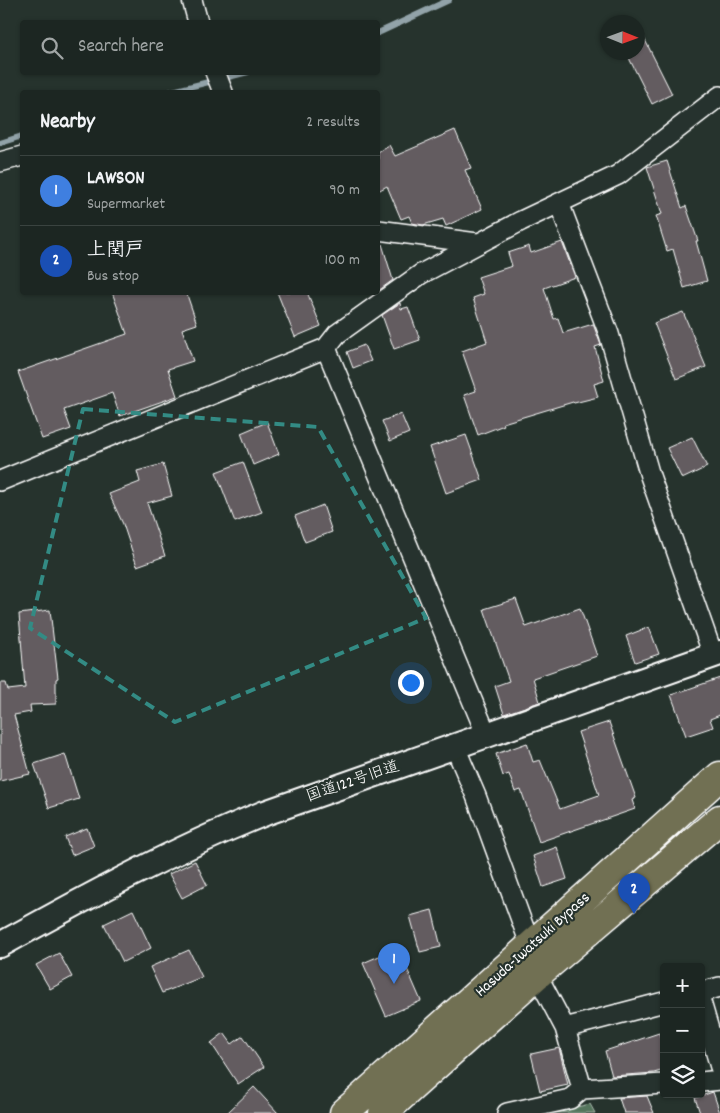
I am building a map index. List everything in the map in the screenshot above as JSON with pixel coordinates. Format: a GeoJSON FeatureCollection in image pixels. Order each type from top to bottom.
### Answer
{"type":"FeatureCollection","features":[{"type":"Feature","properties":{"kind":"highway","name":"Hasuda-Iwatsuki Bypass"},"geometry":{"type":"LineString","coordinates":[[344,1113],[720,776]]}},
{"type":"Feature","properties":{"kind":"highway","name":"Hasuda-Iwatsuki Bypass"},"geometry":{"type":"LineString","coordinates":[[383,1113],[537,975],[720,819]]}},
{"type":"Feature","properties":{"kind":"street"},"geometry":{"type":"LineString","coordinates":[[192,0],[197,20]]}},
{"type":"Feature","properties":{"kind":"street"},"geometry":{"type":"LineString","coordinates":[[216,75],[221,90]]}},
{"type":"Feature","properties":{"kind":"street"},"geometry":{"type":"LineString","coordinates":[[0,481],[326,348],[337,334],[421,274],[477,244],[618,175],[720,96]]}},
{"type":"Feature","properties":{"kind":"street"},"geometry":{"type":"LineString","coordinates":[[0,162],[20,157]]}},
{"type":"Feature","properties":{"kind":"street"},"geometry":{"type":"LineString","coordinates":[[559,203],[609,334],[650,476],[717,654]]}},
{"type":"Feature","properties":{"kind":"street"},"geometry":{"type":"LineString","coordinates":[[380,230],[477,244]]}},
{"type":"Feature","properties":{"kind":"street"},"geometry":{"type":"LineString","coordinates":[[326,348],[487,736]]}},
{"type":"Feature","properties":{"kind":"street","name":"国道122号旧道"},"geometry":{"type":"LineString","coordinates":[[0,945],[130,874],[205,837],[265,813],[717,654]]}},
{"type":"Feature","properties":{"kind":"street"},"geometry":{"type":"LineString","coordinates":[[455,747],[476,796],[531,947]]}},
{"type":"Feature","properties":{"kind":"street"},"geometry":{"type":"LineString","coordinates":[[537,975],[565,1028],[582,1089]]}},
{"type":"Feature","properties":{"kind":"street"},"geometry":{"type":"LineString","coordinates":[[705,991],[720,987]]}},
{"type":"Feature","properties":{"kind":"street"},"geometry":{"type":"LineString","coordinates":[[565,1028],[660,1003]]}},
{"type":"Feature","properties":{"kind":"street"},"geometry":{"type":"LineString","coordinates":[[703,1008],[720,1067]]}},
{"type":"Feature","properties":{"kind":"street"},"geometry":{"type":"LineString","coordinates":[[705,1082],[720,1080]]}},
{"type":"Feature","properties":{"kind":"street"},"geometry":{"type":"LineString","coordinates":[[508,1113],[570,1099],[582,1089],[660,1084]]}},
{"type":"Feature","properties":{"kind":"highlighted area"},"geometry":{"type":"Polygon","coordinates":[[[83,409],[318,427],[426,618],[175,722],[30,628],[83,409]]]}},
{"type":"Feature","properties":{"kind":"green space"},"geometry":{"type":"Polygon","coordinates":[[[590,1104],[595,1113],[550,1113],[590,1104]]]}},
{"type":"Feature","properties":{"kind":"building"},"geometry":{"type":"Polygon","coordinates":[[[645,40],[672,94],[652,104],[630,60],[645,60],[645,40]]]}},
{"type":"Feature","properties":{"kind":"building"},"geometry":{"type":"Polygon","coordinates":[[[455,130],[471,168],[465,170],[482,209],[446,226],[443,219],[423,225],[412,223],[409,216],[401,219],[387,186],[380,190],[380,151],[389,145],[395,156],[455,130]]]}},
{"type":"Feature","properties":{"kind":"building"},"geometry":{"type":"Polygon","coordinates":[[[667,161],[682,208],[686,206],[698,241],[696,241],[707,281],[684,288],[673,249],[667,251],[656,216],[662,214],[647,167],[667,161]]]}},
{"type":"Feature","properties":{"kind":"building"},"geometry":{"type":"Polygon","coordinates":[[[562,242],[575,277],[544,288],[554,319],[558,318],[563,333],[593,324],[601,345],[595,347],[604,381],[594,384],[598,397],[573,402],[503,423],[504,425],[478,435],[464,395],[476,391],[462,351],[487,342],[473,298],[484,294],[478,277],[512,266],[508,253],[529,246],[531,253],[562,242]]]}},
{"type":"Feature","properties":{"kind":"building"},"geometry":{"type":"Polygon","coordinates":[[[380,244],[382,244],[393,280],[380,290],[380,244]]]}},
{"type":"Feature","properties":{"kind":"building"},"geometry":{"type":"Polygon","coordinates":[[[113,295],[187,295],[197,324],[182,329],[193,361],[168,369],[177,396],[120,416],[112,393],[64,410],[71,429],[42,439],[18,372],[127,334],[113,295]]]}},
{"type":"Feature","properties":{"kind":"building"},"geometry":{"type":"Polygon","coordinates":[[[278,295],[308,295],[321,326],[295,337],[278,295]]]}},
{"type":"Feature","properties":{"kind":"building"},"geometry":{"type":"Polygon","coordinates":[[[400,303],[401,309],[408,307],[420,340],[394,349],[382,315],[400,303]]]}},
{"type":"Feature","properties":{"kind":"building"},"geometry":{"type":"Polygon","coordinates":[[[683,312],[706,367],[676,379],[654,323],[683,312]]]}},
{"type":"Feature","properties":{"kind":"building"},"geometry":{"type":"Polygon","coordinates":[[[364,345],[371,361],[353,368],[347,352],[364,345]]]}},
{"type":"Feature","properties":{"kind":"building"},"geometry":{"type":"Polygon","coordinates":[[[401,414],[409,433],[390,441],[382,421],[401,414]]]}},
{"type":"Feature","properties":{"kind":"building"},"geometry":{"type":"Polygon","coordinates":[[[267,422],[279,454],[253,465],[241,433],[267,422]]]}},
{"type":"Feature","properties":{"kind":"building"},"geometry":{"type":"Polygon","coordinates":[[[466,435],[482,480],[446,493],[430,447],[466,435]]]}},
{"type":"Feature","properties":{"kind":"building"},"geometry":{"type":"Polygon","coordinates":[[[692,437],[707,467],[682,479],[667,448],[692,437]]]}},
{"type":"Feature","properties":{"kind":"building"},"geometry":{"type":"Polygon","coordinates":[[[243,462],[262,512],[235,522],[216,472],[243,462]]]}},
{"type":"Feature","properties":{"kind":"building"},"geometry":{"type":"Polygon","coordinates":[[[163,464],[172,496],[147,503],[165,556],[137,566],[123,524],[109,494],[140,482],[137,471],[163,464]]]}},
{"type":"Feature","properties":{"kind":"building"},"geometry":{"type":"Polygon","coordinates":[[[323,505],[332,532],[305,542],[295,516],[323,505]]]}},
{"type":"Feature","properties":{"kind":"building"},"geometry":{"type":"Polygon","coordinates":[[[516,599],[526,627],[580,608],[597,656],[533,678],[540,702],[504,714],[495,686],[509,681],[484,609],[516,599]]]}},
{"type":"Feature","properties":{"kind":"building"},"geometry":{"type":"Polygon","coordinates":[[[50,610],[58,678],[56,679],[56,704],[30,705],[31,712],[14,715],[30,774],[0,781],[0,683],[6,683],[8,690],[25,688],[19,614],[50,610]]]}},
{"type":"Feature","properties":{"kind":"building"},"geometry":{"type":"Polygon","coordinates":[[[649,627],[659,654],[635,662],[626,636],[649,627]]]}},
{"type":"Feature","properties":{"kind":"building"},"geometry":{"type":"Polygon","coordinates":[[[720,678],[720,715],[710,719],[713,727],[686,736],[671,695],[720,678]]]}},
{"type":"Feature","properties":{"kind":"building"},"geometry":{"type":"Polygon","coordinates":[[[609,722],[636,798],[632,800],[635,809],[539,842],[521,790],[515,792],[509,774],[503,776],[496,754],[527,743],[533,762],[540,760],[560,809],[599,795],[578,732],[609,722]]]}},
{"type":"Feature","properties":{"kind":"building"},"geometry":{"type":"Polygon","coordinates":[[[65,754],[79,799],[49,808],[34,764],[65,754]]]}},
{"type":"Feature","properties":{"kind":"building"},"geometry":{"type":"Polygon","coordinates":[[[87,828],[94,846],[72,855],[65,837],[87,828]]]}},
{"type":"Feature","properties":{"kind":"building"},"geometry":{"type":"Polygon","coordinates":[[[557,847],[567,879],[543,887],[533,856],[557,847]]]}},
{"type":"Feature","properties":{"kind":"building"},"geometry":{"type":"Polygon","coordinates":[[[195,861],[207,885],[182,898],[169,874],[195,861]]]}},
{"type":"Feature","properties":{"kind":"building"},"geometry":{"type":"Polygon","coordinates":[[[133,910],[151,948],[123,962],[104,924],[133,910]]]}},
{"type":"Feature","properties":{"kind":"building"},"geometry":{"type":"Polygon","coordinates":[[[432,910],[441,947],[420,952],[410,916],[432,910]]]}},
{"type":"Feature","properties":{"kind":"building"},"geometry":{"type":"Polygon","coordinates":[[[398,948],[421,1001],[386,1016],[363,963],[398,948]]]}},
{"type":"Feature","properties":{"kind":"building"},"geometry":{"type":"Polygon","coordinates":[[[189,950],[202,977],[162,993],[150,967],[189,950]]]}},
{"type":"Feature","properties":{"kind":"building"},"geometry":{"type":"Polygon","coordinates":[[[59,953],[72,977],[50,989],[36,965],[59,953]]]}},
{"type":"Feature","properties":{"kind":"building"},"geometry":{"type":"Polygon","coordinates":[[[224,1033],[232,1044],[243,1036],[264,1067],[238,1084],[211,1043],[224,1033]]]}},
{"type":"Feature","properties":{"kind":"building"},"geometry":{"type":"Polygon","coordinates":[[[659,1033],[660,1071],[612,1076],[605,1051],[659,1033]]]}},
{"type":"Feature","properties":{"kind":"building"},"geometry":{"type":"Polygon","coordinates":[[[559,1048],[568,1085],[540,1091],[531,1054],[559,1048]]]}},
{"type":"Feature","properties":{"kind":"building"},"geometry":{"type":"Polygon","coordinates":[[[254,1087],[278,1113],[227,1113],[254,1087]]]}},
{"type":"Feature","properties":{"kind":"building"},"geometry":{"type":"Polygon","coordinates":[[[713,1092],[720,1113],[700,1113],[695,1098],[705,1098],[705,1095],[713,1092]]]}},
{"type":"Feature","properties":{"kind":"building"},"geometry":{"type":"Polygon","coordinates":[[[647,1096],[654,1113],[624,1113],[619,1098],[647,1096]]]}},
{"type":"Feature","properties":{"kind":"waterway"},"geometry":{"type":"LineString","coordinates":[[380,32],[449,0]]}},
{"type":"Feature","properties":{"kind":"waterway"},"geometry":{"type":"LineString","coordinates":[[177,90],[236,75]]}},
{"type":"Feature","properties":{"kind":"waterway"},"geometry":{"type":"LineString","coordinates":[[0,143],[20,137]]}},
{"type":"Feature","properties":{"kind":"place","name":"上閏戸"},"geometry":{"type":"Point","coordinates":[634,914]}},
{"type":"Feature","properties":{"kind":"place","name":"LAWSON"},"geometry":{"type":"Point","coordinates":[394,984]}}]}
